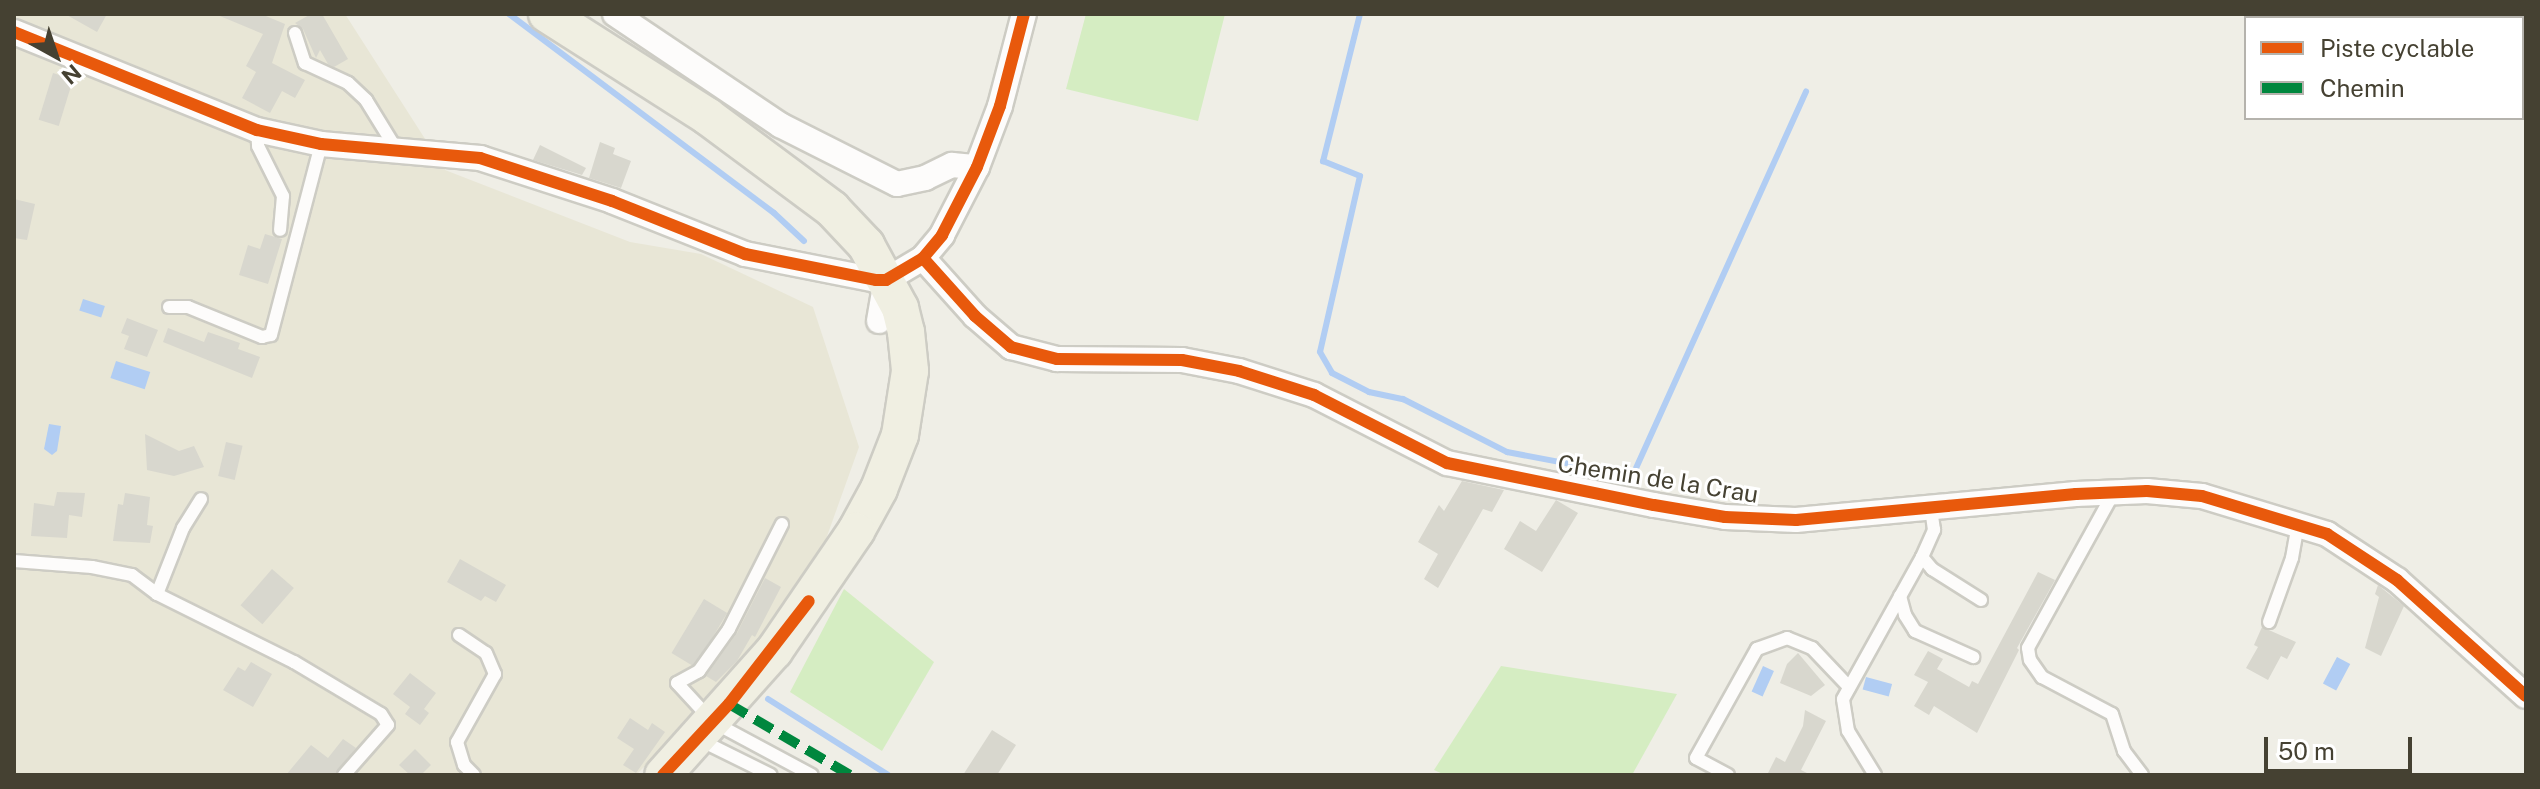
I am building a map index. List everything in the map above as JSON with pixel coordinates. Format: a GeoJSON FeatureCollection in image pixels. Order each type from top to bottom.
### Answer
{"type":"FeatureCollection","features":[{"type":"Feature","properties":{"kind":"main road"},"geometry":{"type":"LineString","coordinates":[[546,14],[595,56],[812,219],[900,308],[910,371],[900,435],[879,489],[856,531],[774,651],[663,775]]}},
{"type":"Feature","properties":{"kind":"main road"},"geometry":{"type":"LineString","coordinates":[[546,14],[694,108],[784,171],[851,226],[872,278],[889,377],[884,427],[867,483],[809,601]]}},
{"type":"Feature","properties":{"kind":"street"},"geometry":{"type":"LineString","coordinates":[[615,14],[780,125],[897,184],[925,178],[952,165],[977,167]]}},
{"type":"Feature","properties":{"kind":"street"},"geometry":{"type":"LineString","coordinates":[[14,32],[257,130],[321,144],[480,158],[612,201],[745,254],[872,278],[923,258],[942,235],[977,167],[1000,106],[1024,14]]}},
{"type":"Feature","properties":{"kind":"street","name":"Chemin de la Crau"},"geometry":{"type":"LineString","coordinates":[[923,258],[984,325],[1011,347],[1057,359],[1182,360],[1239,371],[1314,395],[1447,463],[1725,517],[1796,520],[2114,492],[2147,491],[2202,496],[2327,534],[2397,580],[2526,696]]}},
{"type":"Feature","properties":{"kind":"lane"},"geometry":{"type":"LineString","coordinates":[[295,33],[305,63],[348,83],[366,100],[398,152]]}},
{"type":"Feature","properties":{"kind":"lane"},"geometry":{"type":"LineString","coordinates":[[257,130],[258,146],[283,196],[280,230]]}},
{"type":"Feature","properties":{"kind":"lane"},"geometry":{"type":"LineString","coordinates":[[169,307],[188,307],[262,337],[271,335],[321,144]]}},
{"type":"Feature","properties":{"kind":"lane"},"geometry":{"type":"LineString","coordinates":[[2114,492],[2028,648],[2030,660],[2042,677],[2112,714],[2124,751],[2142,775]]}},
{"type":"Feature","properties":{"kind":"lane"},"geometry":{"type":"LineString","coordinates":[[157,594],[183,528],[201,499]]}},
{"type":"Feature","properties":{"kind":"lane"},"geometry":{"type":"LineString","coordinates":[[1875,775],[1848,731],[1843,699],[1922,557],[1934,530],[1931,508]]}},
{"type":"Feature","properties":{"kind":"lane"},"geometry":{"type":"LineString","coordinates":[[771,775],[705,730],[677,683],[699,671],[729,629],[782,524]]}},
{"type":"Feature","properties":{"kind":"lane"},"geometry":{"type":"LineString","coordinates":[[2269,622],[2292,558],[2298,525]]}},
{"type":"Feature","properties":{"kind":"lane"},"geometry":{"type":"LineString","coordinates":[[1922,557],[1932,569],[1981,600]]}},
{"type":"Feature","properties":{"kind":"lane"},"geometry":{"type":"LineString","coordinates":[[14,561],[92,567],[132,575],[157,594],[294,662],[381,714],[388,725],[344,775]]}},
{"type":"Feature","properties":{"kind":"lane"},"geometry":{"type":"LineString","coordinates":[[1900,596],[1905,615],[1915,631],[1973,657]]}},
{"type":"Feature","properties":{"kind":"lane"},"geometry":{"type":"LineString","coordinates":[[459,635],[486,653],[495,674],[457,742],[464,765],[474,775]]}},
{"type":"Feature","properties":{"kind":"lane"},"geometry":{"type":"LineString","coordinates":[[1728,775],[1696,758],[1757,649],[1787,638],[1812,648],[1849,687]]}},
{"type":"Feature","properties":{"kind":"lane"},"geometry":{"type":"LineString","coordinates":[[705,730],[812,775]]}},
{"type":"Feature","properties":{"kind":"shaded area"},"geometry":{"type":"Polygon","coordinates":[[[14,14],[345,14],[445,170],[630,242],[701,254],[813,307],[859,447],[826,539],[760,661],[686,725],[636,775],[14,775],[14,14]]]}},
{"type":"Feature","properties":{"kind":"green space"},"geometry":{"type":"Polygon","coordinates":[[[1086,14],[1225,14],[1198,121],[1066,89],[1086,14]]]}},
{"type":"Feature","properties":{"kind":"green space"},"geometry":{"type":"Polygon","coordinates":[[[844,589],[934,662],[882,751],[790,692],[844,589]]]}},
{"type":"Feature","properties":{"kind":"green space"},"geometry":{"type":"Polygon","coordinates":[[[1501,666],[1677,694],[1632,775],[1445,775],[1434,770],[1501,666]]]}},
{"type":"Feature","properties":{"kind":"water"},"geometry":{"type":"Polygon","coordinates":[[[83,299],[105,306],[101,318],[79,310],[83,299]]]}},
{"type":"Feature","properties":{"kind":"water"},"geometry":{"type":"Polygon","coordinates":[[[116,361],[150,372],[145,389],[110,378],[116,361]]]}},
{"type":"Feature","properties":{"kind":"water"},"geometry":{"type":"Polygon","coordinates":[[[49,424],[61,426],[57,451],[52,455],[44,449],[49,424]]]}},
{"type":"Feature","properties":{"kind":"water"},"geometry":{"type":"Polygon","coordinates":[[[2337,657],[2350,664],[2336,691],[2323,683],[2337,657]]]}},
{"type":"Feature","properties":{"kind":"water"},"geometry":{"type":"Polygon","coordinates":[[[1763,666],[1774,671],[1763,696],[1752,692],[1763,666]]]}},
{"type":"Feature","properties":{"kind":"water"},"geometry":{"type":"Polygon","coordinates":[[[1866,677],[1892,684],[1889,697],[1863,690],[1866,677]]]}},
{"type":"Feature","properties":{"kind":"building"},"geometry":{"type":"Polygon","coordinates":[[[65,14],[107,14],[97,32],[65,14]]]}},
{"type":"Feature","properties":{"kind":"building"},"geometry":{"type":"Polygon","coordinates":[[[215,14],[261,14],[285,24],[272,63],[305,80],[295,98],[282,91],[270,113],[242,98],[256,72],[246,66],[263,34],[215,14]]]}},
{"type":"Feature","properties":{"kind":"building"},"geometry":{"type":"Polygon","coordinates":[[[311,14],[322,14],[348,59],[334,67],[328,64],[320,50],[316,58],[303,29],[295,23],[311,14]]]}},
{"type":"Feature","properties":{"kind":"building"},"geometry":{"type":"Polygon","coordinates":[[[53,73],[73,79],[59,126],[39,120],[53,73]]]}},
{"type":"Feature","properties":{"kind":"building"},"geometry":{"type":"Polygon","coordinates":[[[600,142],[615,148],[613,154],[631,161],[621,188],[589,178],[600,142]]]}},
{"type":"Feature","properties":{"kind":"building"},"geometry":{"type":"Polygon","coordinates":[[[540,145],[586,168],[582,175],[533,160],[540,145]]]}},
{"type":"Feature","properties":{"kind":"building"},"geometry":{"type":"Polygon","coordinates":[[[14,199],[35,204],[27,240],[14,238],[14,199]]]}},
{"type":"Feature","properties":{"kind":"building"},"geometry":{"type":"Polygon","coordinates":[[[265,234],[282,239],[268,284],[239,275],[248,245],[260,249],[265,234]]]}},
{"type":"Feature","properties":{"kind":"building"},"geometry":{"type":"Polygon","coordinates":[[[127,318],[158,330],[147,357],[124,349],[129,336],[121,333],[127,318]]]}},
{"type":"Feature","properties":{"kind":"building"},"geometry":{"type":"Polygon","coordinates":[[[168,328],[204,342],[208,332],[240,343],[238,349],[260,357],[252,378],[163,342],[168,328]]]}},
{"type":"Feature","properties":{"kind":"building"},"geometry":{"type":"Polygon","coordinates":[[[145,434],[179,451],[194,446],[204,467],[174,476],[147,470],[145,434]]]}},
{"type":"Feature","properties":{"kind":"building"},"geometry":{"type":"Polygon","coordinates":[[[226,442],[243,446],[235,480],[218,476],[226,442]]]}},
{"type":"Feature","properties":{"kind":"building"},"geometry":{"type":"Polygon","coordinates":[[[1462,481],[1504,490],[1492,512],[1483,509],[1438,588],[1424,579],[1438,554],[1418,542],[1439,505],[1444,511],[1462,481]]]}},
{"type":"Feature","properties":{"kind":"building"},"geometry":{"type":"Polygon","coordinates":[[[57,492],[85,493],[82,517],[69,515],[67,538],[31,536],[34,503],[54,506],[57,492]]]}},
{"type":"Feature","properties":{"kind":"building"},"geometry":{"type":"Polygon","coordinates":[[[125,493],[150,497],[147,525],[153,526],[150,543],[113,541],[118,504],[123,505],[125,493]]]}},
{"type":"Feature","properties":{"kind":"building"},"geometry":{"type":"Polygon","coordinates":[[[1556,500],[1578,513],[1542,572],[1504,549],[1520,521],[1536,531],[1556,500]]]}},
{"type":"Feature","properties":{"kind":"building"},"geometry":{"type":"Polygon","coordinates":[[[460,559],[506,585],[496,602],[485,596],[481,601],[447,582],[460,559]]]}},
{"type":"Feature","properties":{"kind":"building"},"geometry":{"type":"Polygon","coordinates":[[[272,569],[294,588],[262,624],[241,605],[272,569]]]}},
{"type":"Feature","properties":{"kind":"building"},"geometry":{"type":"Polygon","coordinates":[[[2038,572],[2055,580],[2017,648],[2019,650],[1977,733],[1934,706],[1929,715],[1914,706],[1928,682],[1914,675],[1928,651],[1943,659],[1937,669],[1969,687],[1972,681],[1978,684],[2038,572]]]}},
{"type":"Feature","properties":{"kind":"building"},"geometry":{"type":"Polygon","coordinates":[[[765,578],[781,587],[755,637],[752,635],[737,661],[716,682],[706,676],[737,633],[765,578]]]}},
{"type":"Feature","properties":{"kind":"building"},"geometry":{"type":"Polygon","coordinates":[[[2378,585],[2404,606],[2381,656],[2365,648],[2379,597],[2375,594],[2378,585]]]}},
{"type":"Feature","properties":{"kind":"building"},"geometry":{"type":"Polygon","coordinates":[[[704,599],[727,613],[695,667],[672,653],[704,599]]]}},
{"type":"Feature","properties":{"kind":"building"},"geometry":{"type":"Polygon","coordinates":[[[2262,627],[2296,642],[2287,659],[2281,656],[2268,680],[2246,668],[2258,647],[2254,645],[2262,627]]]}},
{"type":"Feature","properties":{"kind":"building"},"geometry":{"type":"Polygon","coordinates":[[[1798,653],[1825,685],[1811,696],[1780,683],[1787,664],[1798,653]]]}},
{"type":"Feature","properties":{"kind":"building"},"geometry":{"type":"Polygon","coordinates":[[[251,662],[272,674],[253,707],[223,690],[238,667],[245,671],[251,662]]]}},
{"type":"Feature","properties":{"kind":"building"},"geometry":{"type":"Polygon","coordinates":[[[410,673],[436,693],[424,709],[429,713],[420,725],[405,714],[410,707],[393,694],[410,673]]]}},
{"type":"Feature","properties":{"kind":"building"},"geometry":{"type":"Polygon","coordinates":[[[1805,710],[1826,721],[1801,770],[1811,775],[1767,775],[1776,757],[1785,762],[1803,726],[1805,710]]]}},
{"type":"Feature","properties":{"kind":"building"},"geometry":{"type":"Polygon","coordinates":[[[630,718],[648,730],[652,723],[665,732],[636,773],[623,765],[634,749],[617,738],[630,718]]]}},
{"type":"Feature","properties":{"kind":"building"},"geometry":{"type":"Polygon","coordinates":[[[992,730],[1016,745],[997,775],[963,775],[992,730]]]}},
{"type":"Feature","properties":{"kind":"building"},"geometry":{"type":"Polygon","coordinates":[[[343,739],[356,748],[335,775],[286,775],[311,745],[328,758],[343,739]]]}},
{"type":"Feature","properties":{"kind":"building"},"geometry":{"type":"Polygon","coordinates":[[[415,749],[431,765],[421,775],[410,775],[399,765],[415,749]]]}},
{"type":"Feature","properties":{"kind":"waterway"},"geometry":{"type":"LineString","coordinates":[[509,14],[774,213],[804,241]]}},
{"type":"Feature","properties":{"kind":"waterway"},"geometry":{"type":"LineString","coordinates":[[1360,14],[1323,161],[1360,176],[1320,352],[1332,373],[1369,392],[1403,399],[1507,452],[1597,469]]}},
{"type":"Feature","properties":{"kind":"waterway"},"geometry":{"type":"LineString","coordinates":[[1632,477],[1806,91]]}},
{"type":"Feature","properties":{"kind":"waterway"},"geometry":{"type":"LineString","coordinates":[[768,699],[888,775]]}},
{"type":"Feature","properties":{"kind":"marked path"},"geometry":{"type":"LineString","coordinates":[[729,704],[850,775]]}},
{"type":"Feature","properties":{"kind":"cycle path"},"geometry":{"type":"LineString","coordinates":[[14,32],[257,130],[321,144],[480,158],[612,201],[745,254],[886,280],[923,258],[942,235],[977,167],[1000,106],[1024,14]]}},
{"type":"Feature","properties":{"kind":"cycle path"},"geometry":{"type":"LineString","coordinates":[[923,258],[975,316],[1011,347],[1057,359],[1182,360],[1239,371],[1314,395],[1447,463],[1654,505],[1725,517],[1796,520],[2076,494],[2147,491],[2202,496],[2327,534],[2397,580],[2526,696]]}},
{"type":"Feature","properties":{"kind":"cycle path"},"geometry":{"type":"LineString","coordinates":[[663,775],[729,704],[809,601]]}}]}
